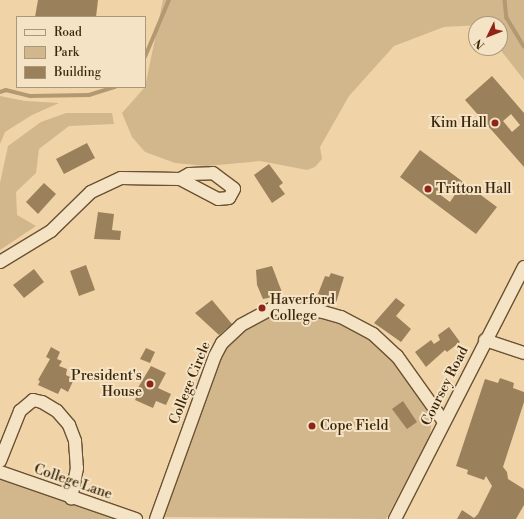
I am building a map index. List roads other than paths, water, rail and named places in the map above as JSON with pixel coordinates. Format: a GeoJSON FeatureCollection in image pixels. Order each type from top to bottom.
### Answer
{"type":"FeatureCollection","features":[{"type":"Feature","properties":{"kind":"street"},"geometry":{"type":"LineString","coordinates":[[0,262],[51,231],[91,192],[103,184],[121,178],[180,178]]}},
{"type":"Feature","properties":{"kind":"street","name":"Coursey Road"},"geometry":{"type":"LineString","coordinates":[[395,519],[485,340],[524,267]]}},
{"type":"Feature","properties":{"kind":"street","name":"College Circle"},"geometry":{"type":"LineString","coordinates":[[156,519],[215,356],[222,343],[241,325],[271,309],[298,307],[323,312],[340,317],[373,334],[397,356],[444,422]]}},
{"type":"Feature","properties":{"kind":"street"},"geometry":{"type":"LineString","coordinates":[[485,340],[524,353]]}},
{"type":"Feature","properties":{"kind":"street"},"geometry":{"type":"LineString","coordinates":[[0,460],[20,411],[33,400],[42,402],[57,411],[69,425],[75,441],[77,468],[72,498]]}},
{"type":"Feature","properties":{"kind":"street","name":"College Lane"},"geometry":{"type":"LineString","coordinates":[[0,472],[136,519]]}},
{"type":"Feature","properties":{"kind":"waterway"},"geometry":{"type":"LineString","coordinates":[[146,55],[169,0]]}},
{"type":"Feature","properties":{"kind":"waterway"},"geometry":{"type":"LineString","coordinates":[[505,0],[507,18],[524,46]]}},
{"type":"Feature","properties":{"kind":"waterway"},"geometry":{"type":"LineString","coordinates":[[0,92],[6,90],[30,96],[89,95],[112,88]]}},
{"type":"Feature","properties":{"kind":"place","name":"Kim Hall"},"geometry":{"type":"Point","coordinates":[495,123]}},
{"type":"Feature","properties":{"kind":"place","name":"Tritton Hall"},"geometry":{"type":"Point","coordinates":[428,189]}},
{"type":"Feature","properties":{"kind":"place","name":"Haverford College"},"geometry":{"type":"Point","coordinates":[262,308]}},
{"type":"Feature","properties":{"kind":"place","name":"President's House"},"geometry":{"type":"Point","coordinates":[150,384]}},
{"type":"Feature","properties":{"kind":"place","name":"Cope Field"},"geometry":{"type":"Point","coordinates":[312,426]}}]}
